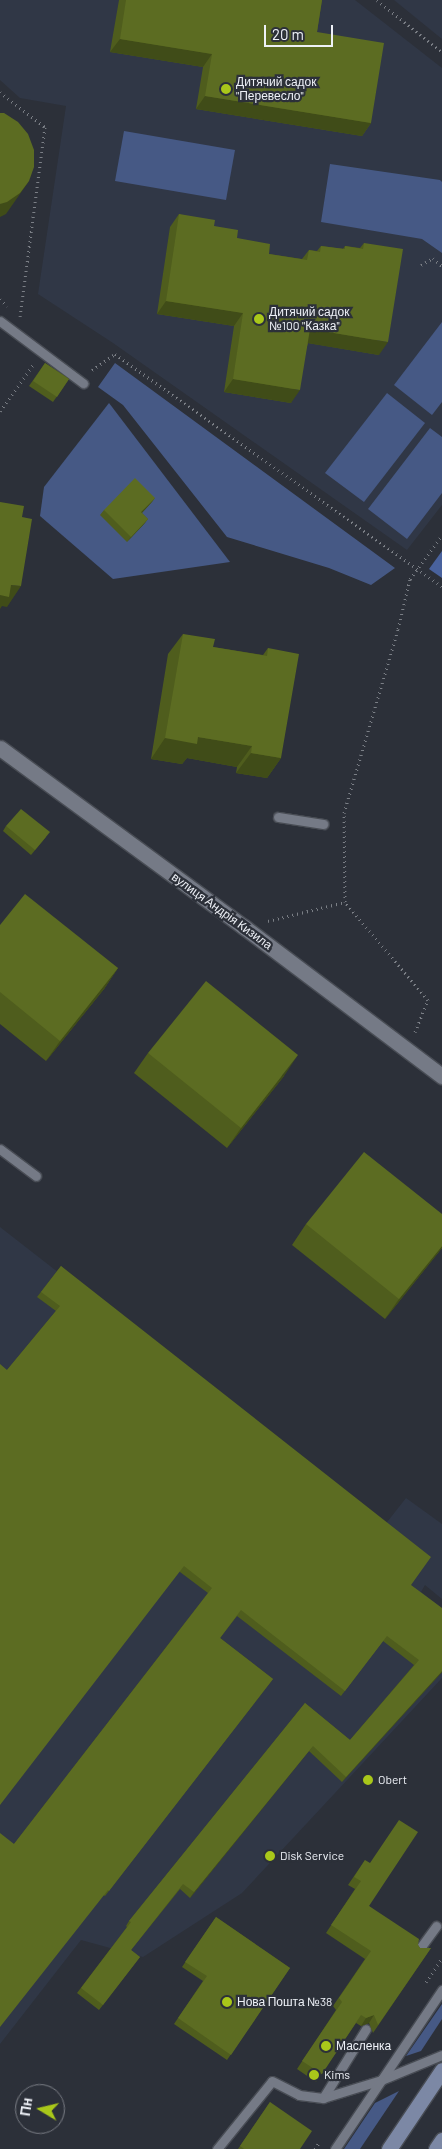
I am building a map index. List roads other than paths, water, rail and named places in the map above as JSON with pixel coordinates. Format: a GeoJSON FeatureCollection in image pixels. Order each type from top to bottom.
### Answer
{"type":"FeatureCollection","features":[{"type":"Feature","properties":{"kind":"main road"},"geometry":{"type":"LineString","coordinates":[[389,2149],[442,2070]]}},
{"type":"Feature","properties":{"kind":"main road"},"geometry":{"type":"LineString","coordinates":[[436,2149],[442,2140]]}},
{"type":"Feature","properties":{"kind":"street","name":"вулиця Андрія Кизила"},"geometry":{"type":"LineString","coordinates":[[0,748],[244,927],[442,1076]]}},
{"type":"Feature","properties":{"kind":"lane"},"geometry":{"type":"LineString","coordinates":[[0,321],[83,383]]}},
{"type":"Feature","properties":{"kind":"lane"},"geometry":{"type":"LineString","coordinates":[[278,817],[323,824]]}},
{"type":"Feature","properties":{"kind":"lane"},"geometry":{"type":"LineString","coordinates":[[0,1149],[36,1176]]}},
{"type":"Feature","properties":{"kind":"lane"},"geometry":{"type":"LineString","coordinates":[[418,1951],[436,1926]]}},
{"type":"Feature","properties":{"kind":"lane"},"geometry":{"type":"LineString","coordinates":[[335,2149],[442,1990]]}},
{"type":"Feature","properties":{"kind":"lane"},"geometry":{"type":"LineString","coordinates":[[323,2098],[366,2029]]}},
{"type":"Feature","properties":{"kind":"lane"},"geometry":{"type":"LineString","coordinates":[[217,2149],[272,2081],[299,2095],[323,2098],[380,2080],[442,2054]]}},
{"type":"Feature","properties":{"kind":"place","name":"Дитячий садок \"Перевесло\""},"geometry":{"type":"Point","coordinates":[226,89]}},
{"type":"Feature","properties":{"kind":"place","name":"Дитячий садок №100 \"Казка\""},"geometry":{"type":"Point","coordinates":[259,319]}},
{"type":"Feature","properties":{"kind":"place","name":"Obert"},"geometry":{"type":"Point","coordinates":[368,1780]}},
{"type":"Feature","properties":{"kind":"place","name":"Disk Service"},"geometry":{"type":"Point","coordinates":[270,1856]}},
{"type":"Feature","properties":{"kind":"place","name":"Нова Пошта №38"},"geometry":{"type":"Point","coordinates":[227,2002]}},
{"type":"Feature","properties":{"kind":"place","name":"Масленка"},"geometry":{"type":"Point","coordinates":[326,2046]}},
{"type":"Feature","properties":{"kind":"place","name":"Kims"},"geometry":{"type":"Point","coordinates":[314,2075]}}]}
